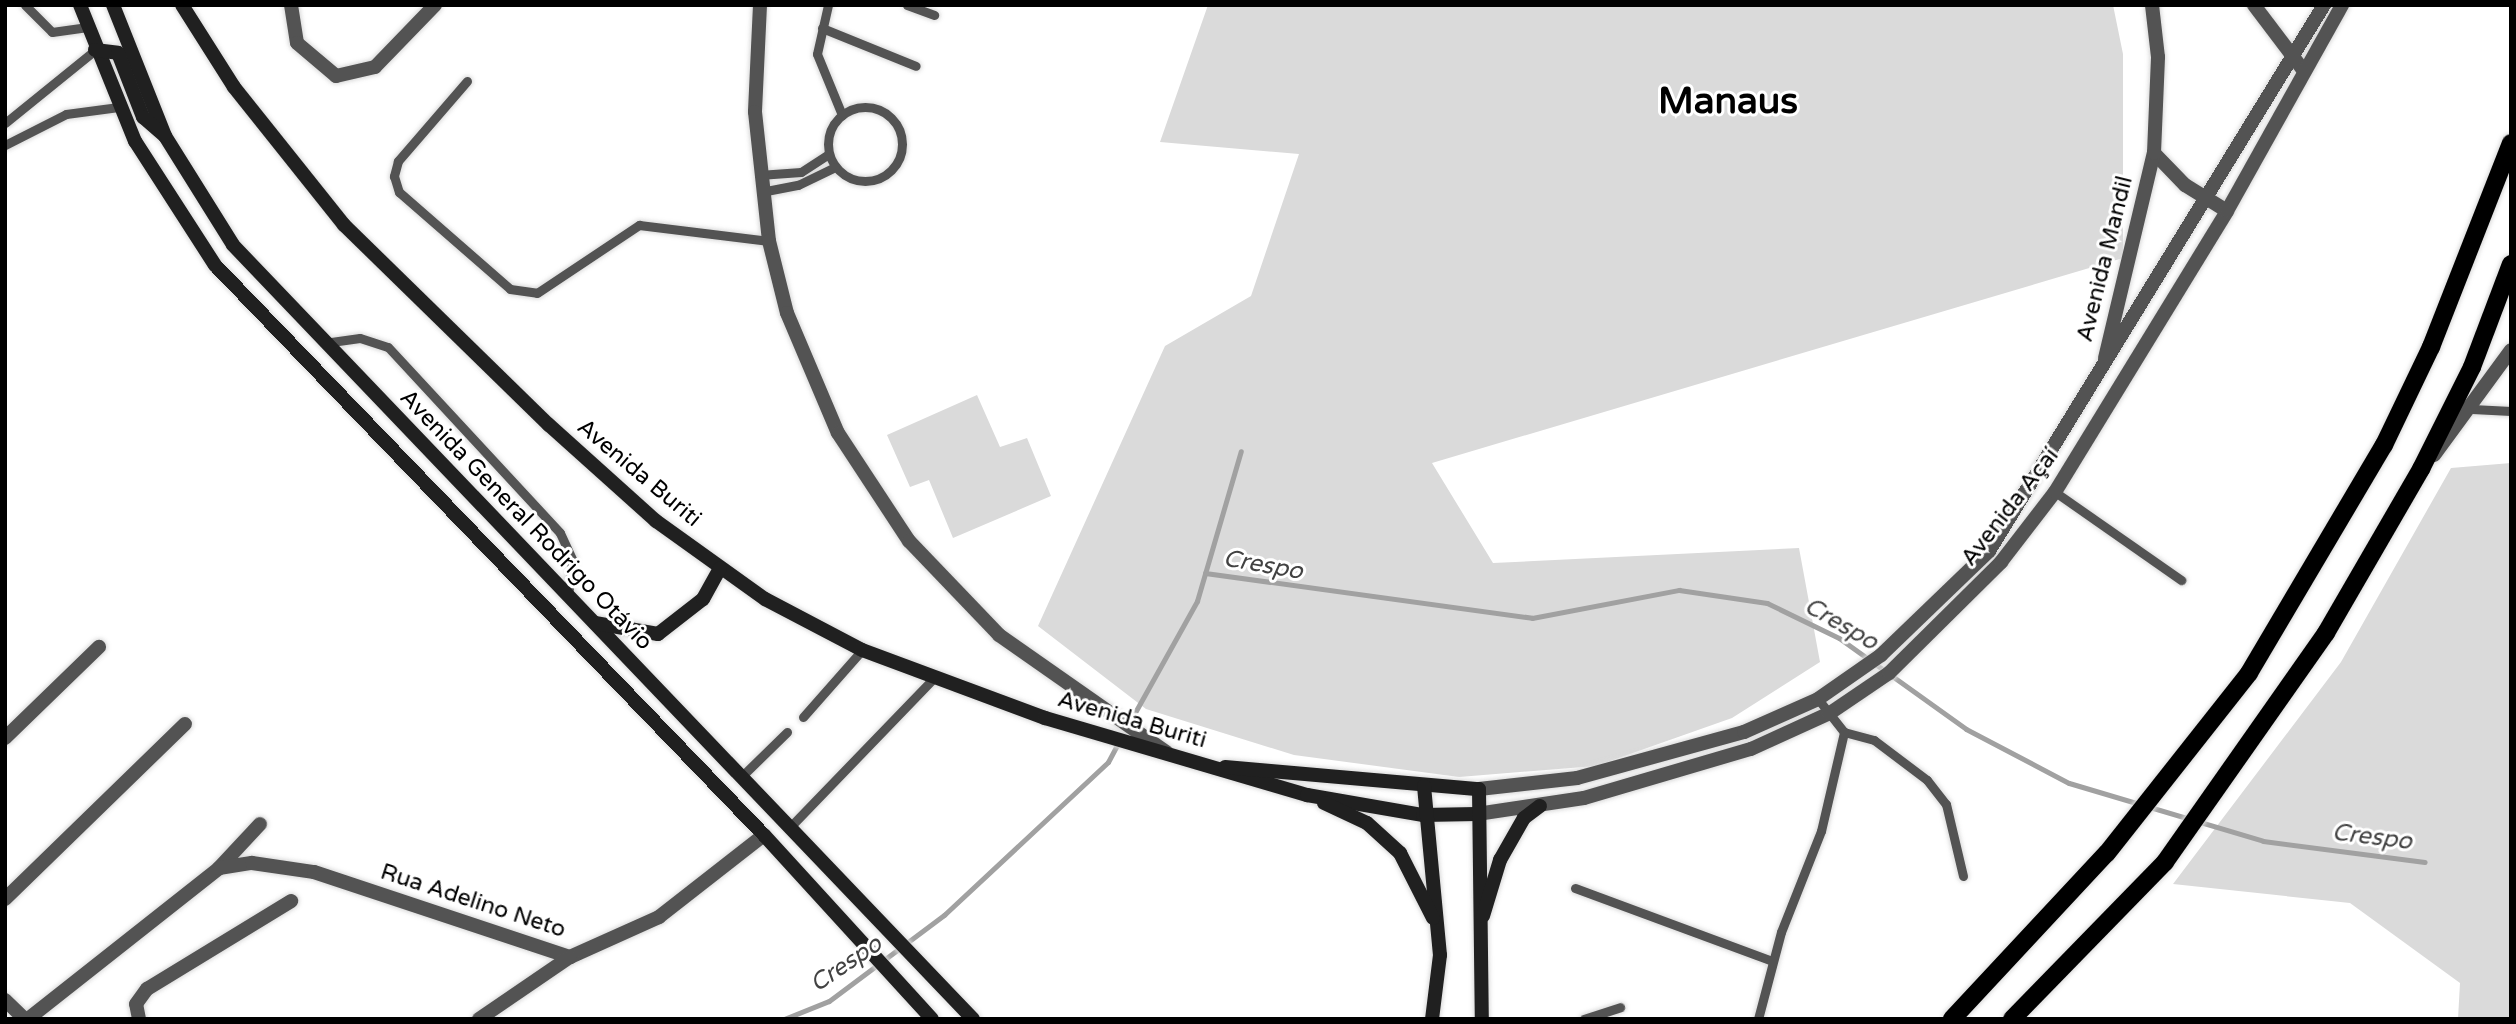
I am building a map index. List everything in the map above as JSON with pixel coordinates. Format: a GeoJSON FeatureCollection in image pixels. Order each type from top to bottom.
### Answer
{"type":"FeatureCollection","features":[{"type":"Feature","properties":{"kind":"main road","name":"Avenida General Rodrigo Otávio"},"geometry":{"type":"LineString","coordinates":[[80,5],[94,50],[119,107],[161,187],[215,265],[764,835],[932,1019]]}},
{"type":"Feature","properties":{"kind":"main road","name":"Avenida General Rodrigo Otávio"},"geometry":{"type":"LineString","coordinates":[[113,5],[165,136],[233,245],[973,1019]]}},
{"type":"Feature","properties":{"kind":"main road","name":"Avenida Buriti"},"geometry":{"type":"LineString","coordinates":[[182,5],[233,88],[344,225],[549,425],[720,568],[862,650],[933,680],[1174,757],[1307,795],[1423,815],[1477,814]]}},
{"type":"Feature","properties":{"kind":"main road"},"geometry":{"type":"LineString","coordinates":[[94,50],[118,53],[143,117],[165,136]]}},
{"type":"Feature","properties":{"kind":"main road"},"geometry":{"type":"LineString","coordinates":[[1952,1019],[2108,853],[2249,673],[2384,445],[2431,347],[2511,144]]}},
{"type":"Feature","properties":{"kind":"main road"},"geometry":{"type":"LineString","coordinates":[[2012,1019],[2165,862],[2251,747],[2421,470],[2472,367],[2511,264]]}},
{"type":"Feature","properties":{"kind":"main road"},"geometry":{"type":"LineString","coordinates":[[595,624],[658,634],[703,599],[720,568]]}},
{"type":"Feature","properties":{"kind":"main road","name":"Avenida Buriti"},"geometry":{"type":"LineString","coordinates":[[1214,767],[1273,767],[1424,786],[1479,789]]}},
{"type":"Feature","properties":{"kind":"main road"},"geometry":{"type":"LineString","coordinates":[[1424,786],[1423,815],[1439,933],[1432,1019]]}},
{"type":"Feature","properties":{"kind":"main road"},"geometry":{"type":"LineString","coordinates":[[1479,789],[1478,931],[1482,1019]]}},
{"type":"Feature","properties":{"kind":"main road"},"geometry":{"type":"LineString","coordinates":[[1307,795],[1367,823],[1400,853],[1439,933]]}},
{"type":"Feature","properties":{"kind":"main road"},"geometry":{"type":"LineString","coordinates":[[1478,931],[1500,860],[1524,818],[1540,806]]}},
{"type":"Feature","properties":{"kind":"street"},"geometry":{"type":"LineString","coordinates":[[291,5],[297,43],[336,76],[375,67],[435,5]]}},
{"type":"Feature","properties":{"kind":"street"},"geometry":{"type":"LineString","coordinates":[[760,5],[758,175],[769,241],[787,313],[838,433],[909,541],[999,635],[1174,757]]}},
{"type":"Feature","properties":{"kind":"street","name":"Avenida Mandil"},"geometry":{"type":"LineString","coordinates":[[2100,376],[2154,153],[2158,57],[2152,5]]}},
{"type":"Feature","properties":{"kind":"street"},"geometry":{"type":"LineString","coordinates":[[2254,5],[2288,58],[2304,71]]}},
{"type":"Feature","properties":{"kind":"street","name":"Avenida Açaí"},"geometry":{"type":"LineString","coordinates":[[1479,789],[1577,778],[1744,732],[1818,699],[1881,655],[1989,551],[2100,376],[2203,197],[2288,58],[2324,5]]}},
{"type":"Feature","properties":{"kind":"street","name":"Avenida Açaí"},"geometry":{"type":"LineString","coordinates":[[1477,814],[1540,806],[1751,749],[1830,713],[1889,673],[2001,562],[2055,492],[2227,211],[2342,5]]}},
{"type":"Feature","properties":{"kind":"street","name":"Avenida Mandil"},"geometry":{"type":"LineString","coordinates":[[2154,153],[2203,197],[2227,211]]}},
{"type":"Feature","properties":{"kind":"street"},"geometry":{"type":"LineString","coordinates":[[2421,470],[2472,409],[2511,350]]}},
{"type":"Feature","properties":{"kind":"street"},"geometry":{"type":"LineString","coordinates":[[5,738],[99,647]]}},
{"type":"Feature","properties":{"kind":"street"},"geometry":{"type":"LineString","coordinates":[[5,900],[185,724]]}},
{"type":"Feature","properties":{"kind":"street"},"geometry":{"type":"LineString","coordinates":[[5,1000],[26,1019],[219,868],[260,824]]}},
{"type":"Feature","properties":{"kind":"street","name":"Rua Adelino Neto"},"geometry":{"type":"LineString","coordinates":[[219,868],[252,863],[314,872],[570,957],[659,917],[764,835]]}},
{"type":"Feature","properties":{"kind":"street"},"geometry":{"type":"LineString","coordinates":[[139,1019],[136,1004],[147,989],[291,901]]}},
{"type":"Feature","properties":{"kind":"street"},"geometry":{"type":"LineString","coordinates":[[484,1016],[570,957]]}},
{"type":"Feature","properties":{"kind":"lane"},"geometry":{"type":"LineString","coordinates":[[25,5],[52,32],[88,27]]}},
{"type":"Feature","properties":{"kind":"lane"},"geometry":{"type":"LineString","coordinates":[[828,5],[817,54],[842,115]]}},
{"type":"Feature","properties":{"kind":"lane"},"geometry":{"type":"LineString","coordinates":[[907,5],[934,15]]}},
{"type":"Feature","properties":{"kind":"lane"},"geometry":{"type":"LineString","coordinates":[[822,28],[916,65]]}},
{"type":"Feature","properties":{"kind":"lane"},"geometry":{"type":"LineString","coordinates":[[5,123],[94,50]]}},
{"type":"Feature","properties":{"kind":"lane"},"geometry":{"type":"LineString","coordinates":[[467,81],[411,144],[394,176],[399,192],[510,289],[537,293],[639,225],[769,241]]}},
{"type":"Feature","properties":{"kind":"lane"},"geometry":{"type":"LineString","coordinates":[[5,145],[66,114],[119,107]]}},
{"type":"Feature","properties":{"kind":"lane"},"geometry":{"type":"LineString","coordinates":[[870,107],[891,117],[901,151],[887,174],[876,180],[849,178],[835,167],[829,154],[833,125],[842,115],[870,107]]}},
{"type":"Feature","properties":{"kind":"lane"},"geometry":{"type":"LineString","coordinates":[[758,175],[801,172],[829,154]]}},
{"type":"Feature","properties":{"kind":"lane"},"geometry":{"type":"LineString","coordinates":[[761,192],[798,185],[835,167]]}},
{"type":"Feature","properties":{"kind":"lane"},"geometry":{"type":"LineString","coordinates":[[324,343],[360,338],[388,347],[560,533],[572,559],[568,595]]}},
{"type":"Feature","properties":{"kind":"lane"},"geometry":{"type":"LineString","coordinates":[[2472,409],[2511,411]]}},
{"type":"Feature","properties":{"kind":"lane"},"geometry":{"type":"LineString","coordinates":[[2055,492],[2181,580]]}},
{"type":"Feature","properties":{"kind":"lane"},"geometry":{"type":"LineString","coordinates":[[803,716],[862,650]]}},
{"type":"Feature","properties":{"kind":"lane"},"geometry":{"type":"LineString","coordinates":[[791,826],[933,680]]}},
{"type":"Feature","properties":{"kind":"lane"},"geometry":{"type":"LineString","coordinates":[[1818,699],[1844,732],[1874,740],[1927,780],[1946,804],[1963,876]]}},
{"type":"Feature","properties":{"kind":"lane"},"geometry":{"type":"LineString","coordinates":[[742,776],[787,732]]}},
{"type":"Feature","properties":{"kind":"lane"},"geometry":{"type":"LineString","coordinates":[[1758,1019],[1768,999],[1772,961],[1812,860],[1844,732]]}},
{"type":"Feature","properties":{"kind":"lane"},"geometry":{"type":"LineString","coordinates":[[1575,888],[1772,961]]}},
{"type":"Feature","properties":{"kind":"lane"},"geometry":{"type":"LineString","coordinates":[[1584,1019],[1620,1007]]}},
{"type":"Feature","properties":{"kind":"shaded area"},"geometry":{"type":"Polygon","coordinates":[[[1208,5],[2113,5],[2123,54],[2123,258],[1432,463],[1493,563],[1799,548],[1820,662],[1732,718],[1596,766],[1459,777],[1294,755],[1146,709],[1038,626],[1165,346],[1251,296],[1299,154],[1160,142],[1208,5]]]}},
{"type":"Feature","properties":{"kind":"shaded area"},"geometry":{"type":"Polygon","coordinates":[[[977,395],[1000,447],[1027,438],[1051,496],[953,538],[929,480],[910,487],[887,435],[977,395]]]}},
{"type":"Feature","properties":{"kind":"shaded area"},"geometry":{"type":"Polygon","coordinates":[[[2511,463],[2511,1019],[2458,1019],[2460,983],[2350,903],[2173,884],[2341,662],[2451,468],[2511,463]]]}},
{"type":"Feature","properties":{"kind":"waterway","name":"Crespo"},"geometry":{"type":"LineString","coordinates":[[1128,725],[1197,601],[1241,451]]}},
{"type":"Feature","properties":{"kind":"waterway","name":"Crespo"},"geometry":{"type":"LineString","coordinates":[[1205,573],[1532,618],[1679,590],[1767,603],[1839,638],[1966,729],[2069,783],[2263,841],[2425,862]]}},
{"type":"Feature","properties":{"kind":"waterway","name":"Crespo"},"geometry":{"type":"LineString","coordinates":[[784,1019],[829,1001],[944,915],[1108,762],[1118,743]]}},
{"type":"Feature","properties":{"kind":"district","name":"Manaus"},"geometry":{"type":"Point","coordinates":[1728,102]}}]}
